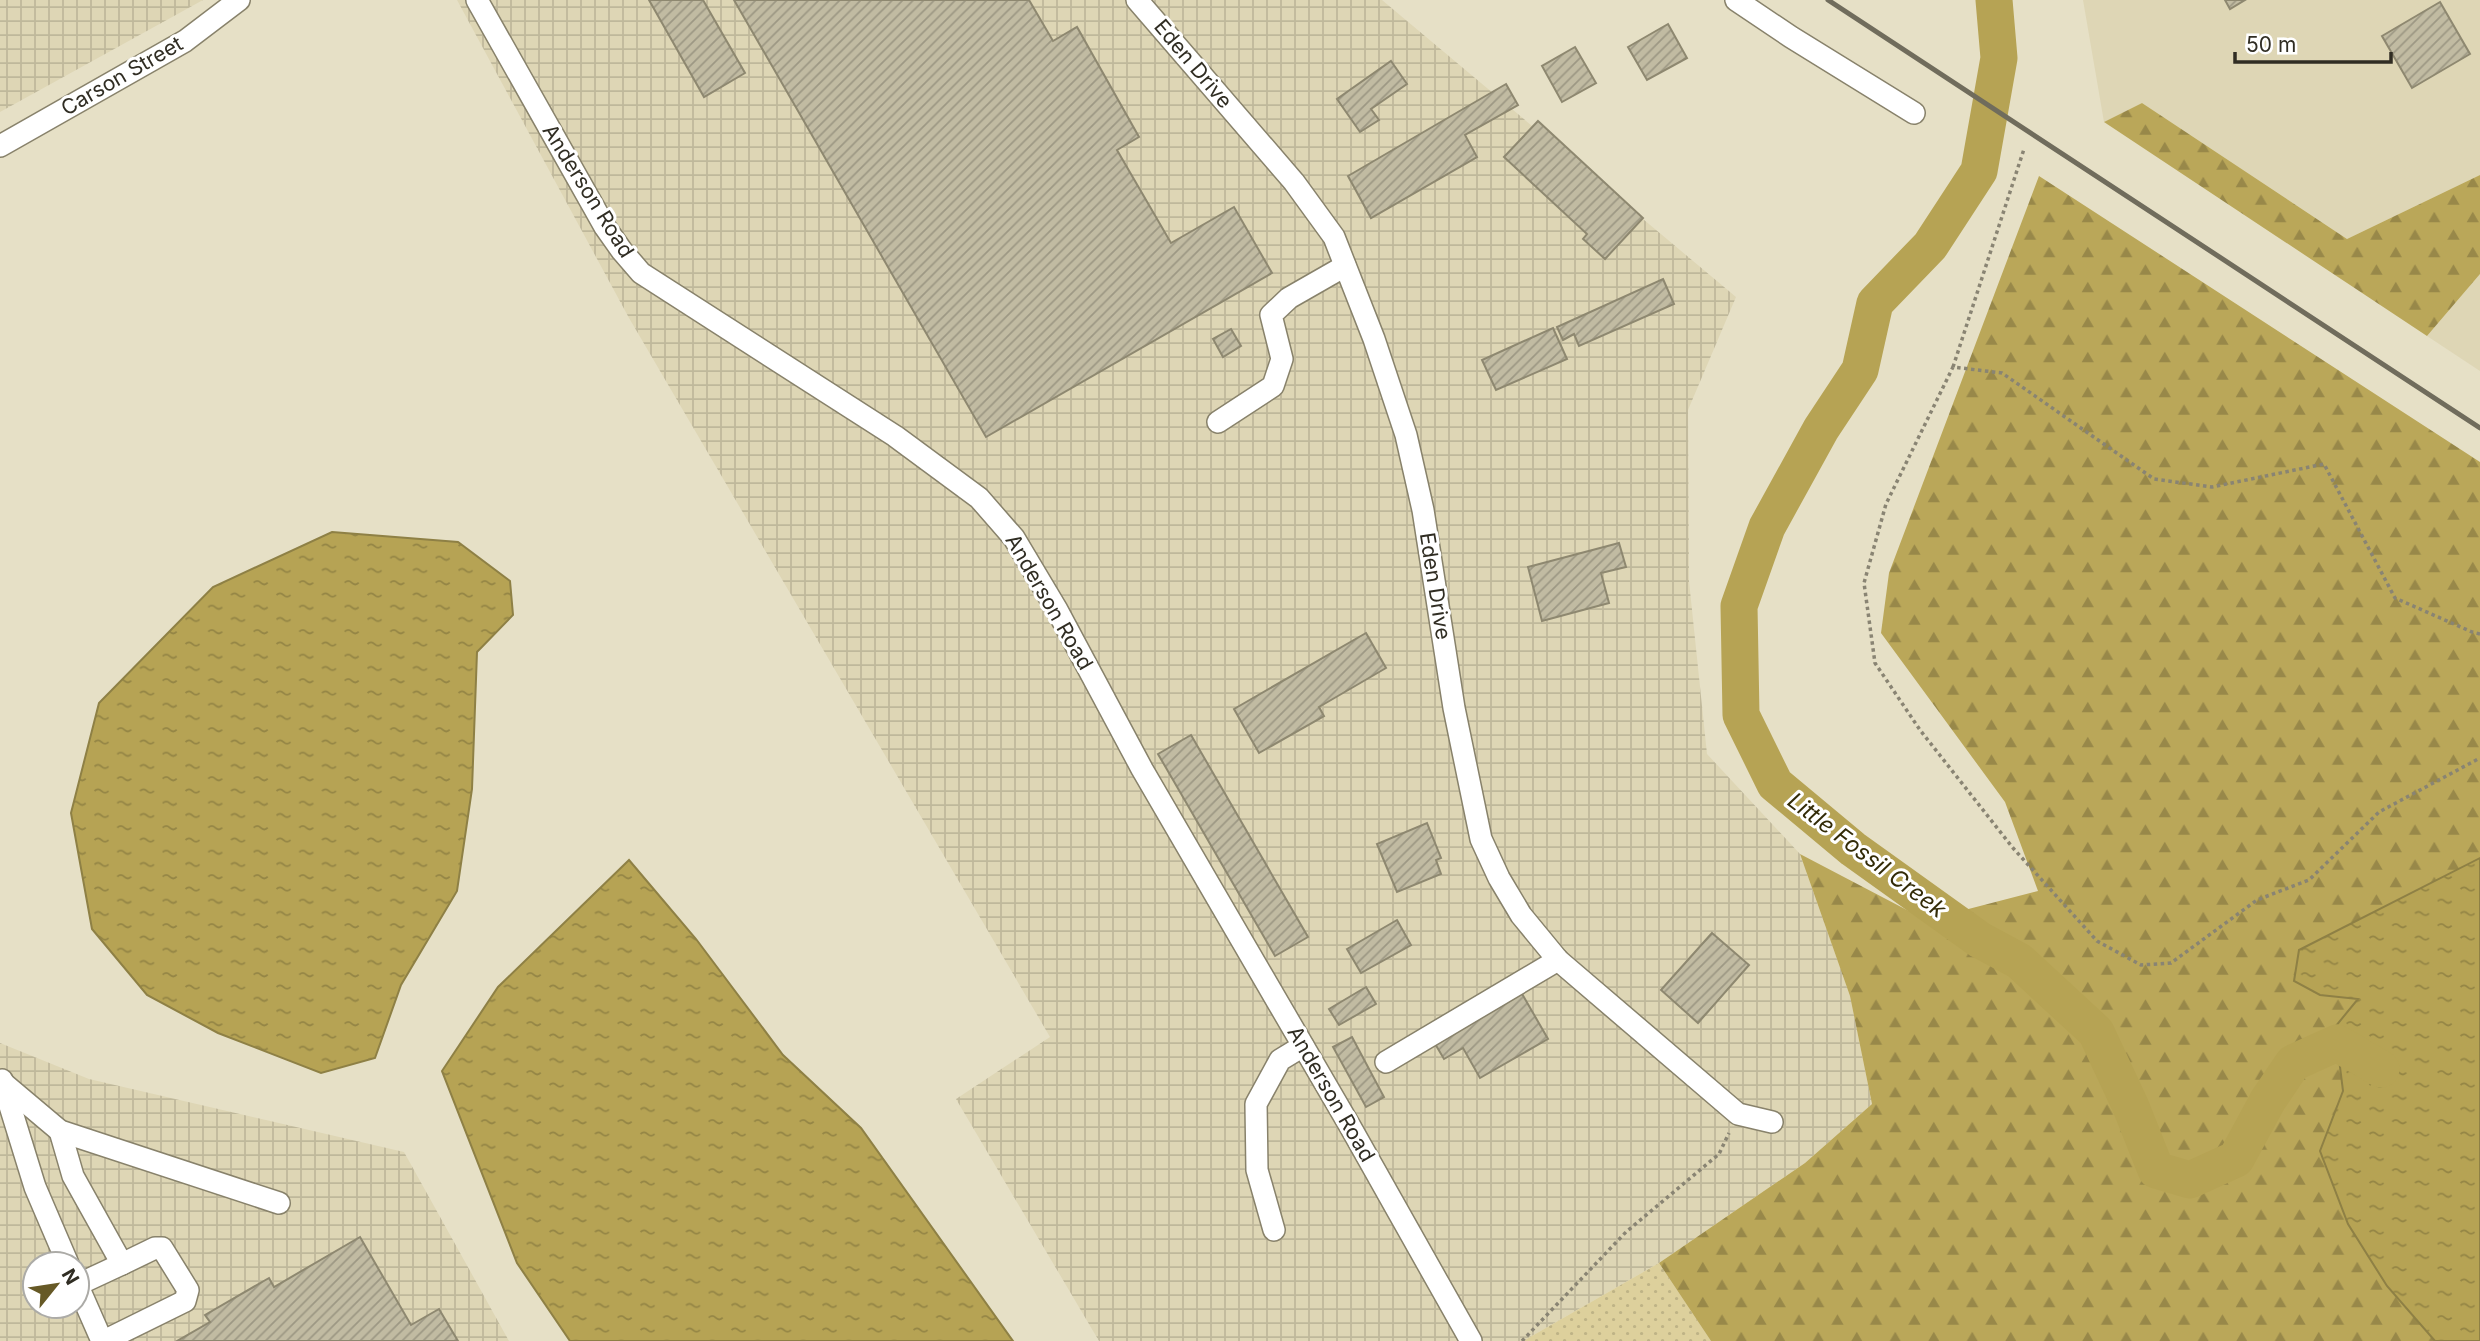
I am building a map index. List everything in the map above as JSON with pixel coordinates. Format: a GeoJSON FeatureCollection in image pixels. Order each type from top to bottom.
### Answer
{"type":"FeatureCollection","features":[{"type":"Feature","properties":{"kind":"street","name":"Carson Street"},"geometry":{"type":"LineString","coordinates":[[0,146],[185,41],[237,0]]}},
{"type":"Feature","properties":{"kind":"street","name":"Anderson Road"},"geometry":{"type":"LineString","coordinates":[[477,0],[605,227],[641,273],[895,436],[979,498],[1014,538],[1057,610],[1142,769],[1471,1341]]}},
{"type":"Feature","properties":{"kind":"street","name":"Eden Drive"},"geometry":{"type":"LineString","coordinates":[[1137,0],[1294,182],[1334,237],[1374,339],[1406,435],[1423,510],[1454,708],[1481,839],[1499,878],[1521,915],[1558,960],[1738,1114],[1772,1122]]}},
{"type":"Feature","properties":{"kind":"street"},"geometry":{"type":"LineString","coordinates":[[1736,0],[1914,113]]}},
{"type":"Feature","properties":{"kind":"street"},"geometry":{"type":"LineString","coordinates":[[1218,422],[1273,386],[1282,359],[1271,315],[1289,298],[1345,266]]}},
{"type":"Feature","properties":{"kind":"street"},"geometry":{"type":"LineString","coordinates":[[1386,1062],[1558,960]]}},
{"type":"Feature","properties":{"kind":"street"},"geometry":{"type":"LineString","coordinates":[[1274,1230],[1257,1170],[1256,1104],[1280,1060],[1303,1046]]}},
{"type":"Feature","properties":{"kind":"street"},"geometry":{"type":"LineString","coordinates":[[1,1081],[60,1131],[279,1203]]}},
{"type":"Feature","properties":{"kind":"street"},"geometry":{"type":"LineString","coordinates":[[1,1081],[35,1187],[62,1250]]}},
{"type":"Feature","properties":{"kind":"street"},"geometry":{"type":"LineString","coordinates":[[60,1131],[73,1176],[122,1264]]}},
{"type":"Feature","properties":{"kind":"street"},"geometry":{"type":"LineString","coordinates":[[91,1278],[155,1248],[162,1248],[188,1290],[185,1301],[103,1341],[91,1315]]}},
{"type":"Feature","properties":{"kind":"path"},"geometry":{"type":"LineString","coordinates":[[2024,149],[1953,367],[1886,504],[1864,583],[1875,663],[1920,730],[2013,848],[2098,941],[2141,965],[2171,963],[2257,900],[2309,880],[2379,812],[2480,758]]}},
{"type":"Feature","properties":{"kind":"path"},"geometry":{"type":"LineString","coordinates":[[1953,367],[2002,373],[2154,479],[2212,487],[2324,464],[2395,598],[2480,634]]}},
{"type":"Feature","properties":{"kind":"path"},"geometry":{"type":"LineString","coordinates":[[1522,1341],[1626,1232],[1719,1154],[1738,1114]]}},
{"type":"Feature","properties":{"kind":"shaded area"},"geometry":{"type":"Polygon","coordinates":[[[0,0],[203,0],[0,112],[0,0]]]}},
{"type":"Feature","properties":{"kind":"shaded area"},"geometry":{"type":"Polygon","coordinates":[[[457,0],[1382,0],[1736,297],[1688,410],[1689,581],[1707,754],[1800,854],[1850,996],[1872,1104],[1805,1163],[1659,1263],[1523,1341],[1099,1341],[956,1099],[1050,1037],[629,318],[457,0]]]}},
{"type":"Feature","properties":{"kind":"shaded area"},"geometry":{"type":"Polygon","coordinates":[[[2083,0],[2480,0],[2480,175],[2347,239],[2142,103],[2104,122],[2083,0]]]}},
{"type":"Feature","properties":{"kind":"shaded area"},"geometry":{"type":"Polygon","coordinates":[[[2480,274],[2480,371],[2427,336],[2480,274]]]}},
{"type":"Feature","properties":{"kind":"shaded area"},"geometry":{"type":"Polygon","coordinates":[[[0,1043],[89,1079],[404,1152],[509,1341],[0,1341],[0,1043]]]}},
{"type":"Feature","properties":{"kind":"shaded area"},"geometry":{"type":"Polygon","coordinates":[[[1659,1263],[1711,1341],[1523,1341],[1659,1263]]]}},
{"type":"Feature","properties":{"kind":"green space"},"geometry":{"type":"Polygon","coordinates":[[[2142,103],[2347,239],[2480,175],[2480,274],[2427,336],[2104,122],[2142,103]]]}},
{"type":"Feature","properties":{"kind":"green space"},"geometry":{"type":"Polygon","coordinates":[[[2039,176],[2480,462],[2480,858],[2299,950],[2320,995],[2359,999],[2335,1027],[2343,1091],[2320,1151],[2387,1286],[2435,1341],[1711,1341],[1659,1263],[1805,1163],[1872,1104],[1850,996],[1800,854],[1926,920],[2038,891],[2005,802],[1881,633],[1889,573],[2039,176]]]}},
{"type":"Feature","properties":{"kind":"water"},"geometry":{"type":"Polygon","coordinates":[[[332,532],[458,542],[510,581],[513,615],[477,652],[472,789],[457,891],[401,985],[375,1058],[321,1073],[218,1033],[147,995],[92,929],[71,813],[99,703],[213,587],[332,532]]]}},
{"type":"Feature","properties":{"kind":"water"},"geometry":{"type":"Polygon","coordinates":[[[2480,858],[2480,1341],[2435,1341],[2387,1286],[2348,1224],[2320,1151],[2343,1091],[2335,1027],[2358,999],[2320,995],[2294,981],[2299,950],[2480,858]]]}},
{"type":"Feature","properties":{"kind":"water"},"geometry":{"type":"Polygon","coordinates":[[[629,860],[696,939],[783,1055],[861,1128],[1013,1341],[570,1341],[517,1263],[442,1071],[498,987],[629,860]]]}},
{"type":"Feature","properties":{"kind":"building"},"geometry":{"type":"Polygon","coordinates":[[[649,0],[703,0],[745,73],[704,97],[649,0]]]}},
{"type":"Feature","properties":{"kind":"building"},"geometry":{"type":"Polygon","coordinates":[[[734,0],[1029,0],[1053,41],[1077,27],[1139,137],[1117,150],[1171,243],[1234,207],[1272,273],[986,437],[734,0]]]}},
{"type":"Feature","properties":{"kind":"building"},"geometry":{"type":"Polygon","coordinates":[[[2225,0],[2245,0],[2230,9],[2225,0]]]}},
{"type":"Feature","properties":{"kind":"building"},"geometry":{"type":"Polygon","coordinates":[[[2440,2],[2470,54],[2412,88],[2382,36],[2440,2]]]}},
{"type":"Feature","properties":{"kind":"building"},"geometry":{"type":"Polygon","coordinates":[[[1668,24],[1687,58],[1647,80],[1628,47],[1668,24]]]}},
{"type":"Feature","properties":{"kind":"building"},"geometry":{"type":"Polygon","coordinates":[[[1575,47],[1596,83],[1562,102],[1542,66],[1575,47]]]}},
{"type":"Feature","properties":{"kind":"building"},"geometry":{"type":"Polygon","coordinates":[[[1391,61],[1407,84],[1371,109],[1379,120],[1360,132],[1337,99],[1391,61]]]}},
{"type":"Feature","properties":{"kind":"building"},"geometry":{"type":"Polygon","coordinates":[[[1506,84],[1518,105],[1465,135],[1477,157],[1371,218],[1348,176],[1506,84]]]}},
{"type":"Feature","properties":{"kind":"building"},"geometry":{"type":"Polygon","coordinates":[[[1538,121],[1643,218],[1605,259],[1583,239],[1587,234],[1504,157],[1538,121]]]}},
{"type":"Feature","properties":{"kind":"building"},"geometry":{"type":"Polygon","coordinates":[[[1663,279],[1674,304],[1579,346],[1574,334],[1563,340],[1557,327],[1663,279]]]}},
{"type":"Feature","properties":{"kind":"building"},"geometry":{"type":"Polygon","coordinates":[[[1553,328],[1567,359],[1496,390],[1482,360],[1553,328]]]}},
{"type":"Feature","properties":{"kind":"building"},"geometry":{"type":"Polygon","coordinates":[[[1231,329],[1241,346],[1223,357],[1213,339],[1231,329]]]}},
{"type":"Feature","properties":{"kind":"building"},"geometry":{"type":"Polygon","coordinates":[[[1619,543],[1626,567],[1601,573],[1609,603],[1542,621],[1528,567],[1619,543]]]}},
{"type":"Feature","properties":{"kind":"building"},"geometry":{"type":"Polygon","coordinates":[[[1366,633],[1386,668],[1319,707],[1324,716],[1259,753],[1234,709],[1366,633]]]}},
{"type":"Feature","properties":{"kind":"building"},"geometry":{"type":"Polygon","coordinates":[[[1191,735],[1308,937],[1275,956],[1158,754],[1191,735]]]}},
{"type":"Feature","properties":{"kind":"building"},"geometry":{"type":"Polygon","coordinates":[[[1427,823],[1441,858],[1436,860],[1441,874],[1397,892],[1377,844],[1427,823]]]}},
{"type":"Feature","properties":{"kind":"building"},"geometry":{"type":"Polygon","coordinates":[[[1397,920],[1411,945],[1361,973],[1347,949],[1397,920]]]}},
{"type":"Feature","properties":{"kind":"building"},"geometry":{"type":"Polygon","coordinates":[[[1712,933],[1749,965],[1698,1023],[1661,990],[1712,933]]]}},
{"type":"Feature","properties":{"kind":"building"},"geometry":{"type":"Polygon","coordinates":[[[1366,987],[1376,1004],[1339,1025],[1329,1009],[1366,987]]]}},
{"type":"Feature","properties":{"kind":"building"},"geometry":{"type":"Polygon","coordinates":[[[1521,992],[1548,1039],[1480,1078],[1463,1048],[1444,1059],[1434,1042],[1521,992]]]}},
{"type":"Feature","properties":{"kind":"building"},"geometry":{"type":"Polygon","coordinates":[[[1352,1037],[1384,1097],[1366,1107],[1333,1047],[1352,1037]]]}},
{"type":"Feature","properties":{"kind":"building"},"geometry":{"type":"Polygon","coordinates":[[[360,1237],[411,1325],[439,1309],[458,1341],[177,1341],[210,1322],[205,1315],[269,1278],[274,1287],[360,1237]]]}},
{"type":"Feature","properties":{"kind":"waterway","name":"Little Fossil Creek"},"geometry":{"type":"LineString","coordinates":[[1994,0],[1999,58],[1979,171],[1930,246],[1875,303],[1860,370],[1821,429],[1767,527],[1739,606],[1741,715],[1775,784],[1853,849],[1980,940],[2019,961],[2096,1032],[2131,1107],[2156,1170],[2190,1180],[2236,1159],[2268,1100],[2293,1063],[2337,1043],[2381,1069]]}},
{"type":"Feature","properties":{"kind":"railway"},"geometry":{"type":"LineString","coordinates":[[1828,0],[2480,428]]}}]}
